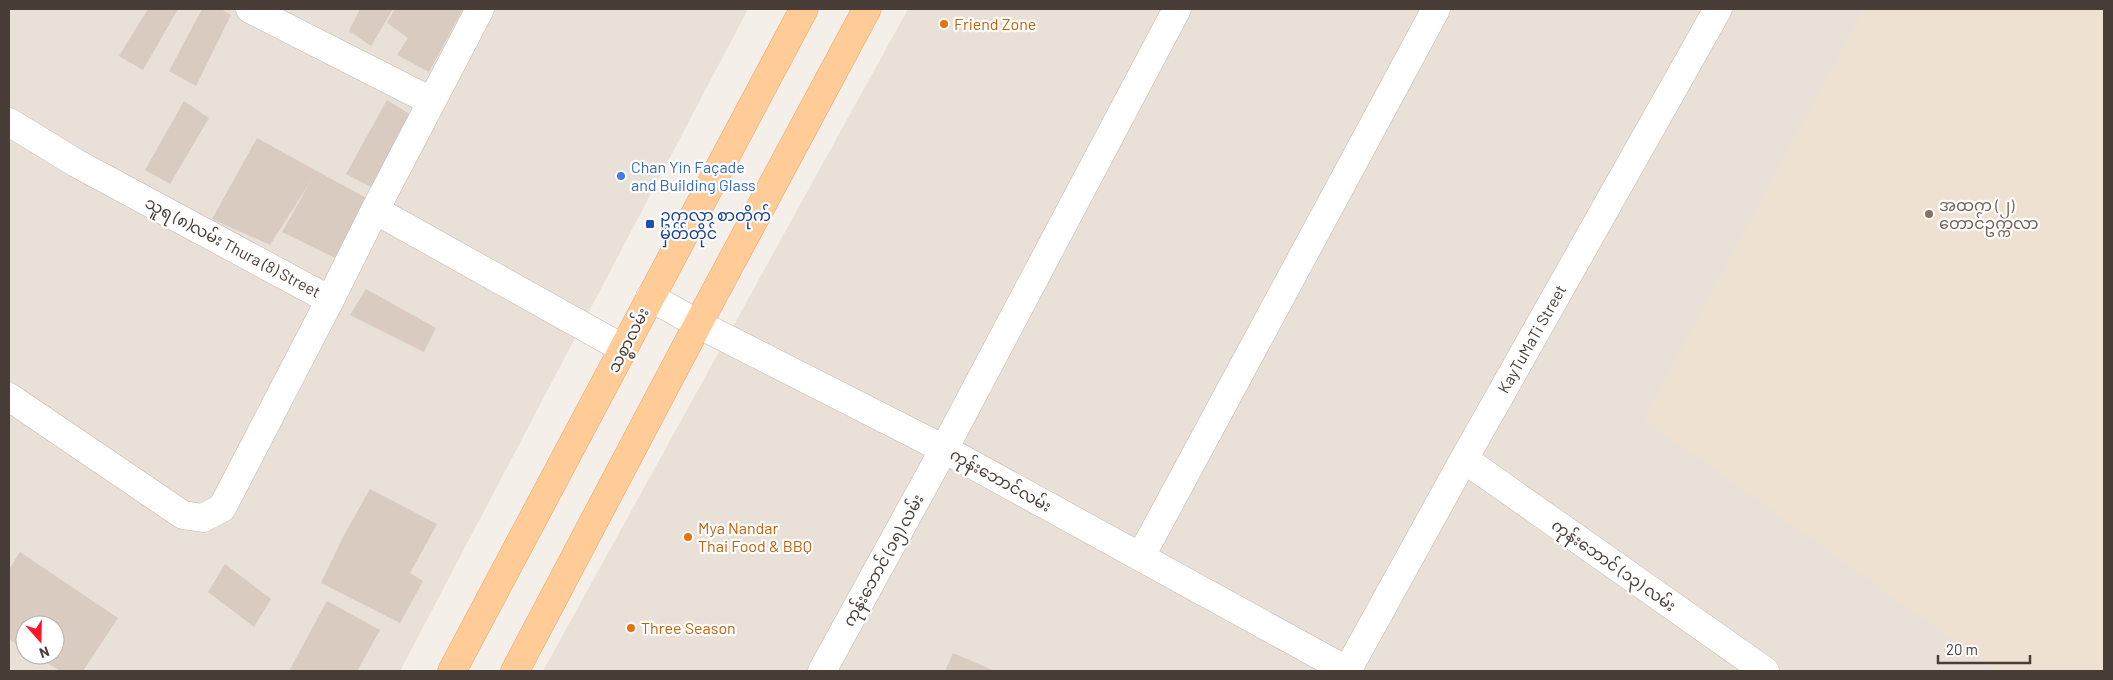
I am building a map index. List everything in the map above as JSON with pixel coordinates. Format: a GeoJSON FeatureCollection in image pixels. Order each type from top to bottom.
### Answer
{"type":"FeatureCollection","features":[{"type":"Feature","properties":{"kind":"main road","name":"သစ္စာလမ်း"},"geometry":{"type":"LineString","coordinates":[[452,671],[804,9]]}},
{"type":"Feature","properties":{"kind":"main road"},"geometry":{"type":"LineString","coordinates":[[515,671],[867,9]]}},
{"type":"Feature","properties":{"kind":"street"},"geometry":{"type":"LineString","coordinates":[[250,9],[431,101]]}},
{"type":"Feature","properties":{"kind":"street","name":"သူရ (၈)လမ်း Thura (8) Street"},"geometry":{"type":"LineString","coordinates":[[9,122],[76,163],[330,300],[480,9]]}},
{"type":"Feature","properties":{"kind":"street","name":"ကုန်းဘောင် (၁၅) လမ်း"},"geometry":{"type":"LineString","coordinates":[[827,670],[1177,9]]}},
{"type":"Feature","properties":{"kind":"street"},"geometry":{"type":"LineString","coordinates":[[1141,556],[1436,9]]}},
{"type":"Feature","properties":{"kind":"street","name":"KayTuMaTi Street"},"geometry":{"type":"LineString","coordinates":[[1347,671],[1464,458],[1718,9]]}},
{"type":"Feature","properties":{"kind":"street"},"geometry":{"type":"LineString","coordinates":[[375,210],[624,349]]}},
{"type":"Feature","properties":{"kind":"street","name":"ကုန်းဘောင်လမ်း"},"geometry":{"type":"LineString","coordinates":[[650,297],[698,324],[944,448],[1347,671]]}},
{"type":"Feature","properties":{"kind":"street"},"geometry":{"type":"LineString","coordinates":[[9,397],[182,515],[203,518],[222,508],[330,300]]}},
{"type":"Feature","properties":{"kind":"street","name":"ကုန်းဘောင် (၁၃) လမ်း"},"geometry":{"type":"LineString","coordinates":[[1464,458],[1765,671]]}},
{"type":"Feature","properties":{"kind":"shaded area"},"geometry":{"type":"Polygon","coordinates":[[[9,9],[748,9],[400,671],[9,671],[9,9]]]}},
{"type":"Feature","properties":{"kind":"shaded area"},"geometry":{"type":"Polygon","coordinates":[[[908,9],[2104,9],[2104,671],[543,671],[908,9]]]}},
{"type":"Feature","properties":{"kind":"shaded area","name":"အထက (၂) တောင်ဥက္ကလာ"},"geometry":{"type":"Polygon","coordinates":[[[1864,9],[2104,9],[2104,671],[1996,671],[1644,419],[1864,9]]]}},
{"type":"Feature","properties":{"kind":"building"},"geometry":{"type":"Polygon","coordinates":[[[148,9],[178,9],[143,70],[119,56],[148,9]]]}},
{"type":"Feature","properties":{"kind":"building"},"geometry":{"type":"Polygon","coordinates":[[[202,9],[221,9],[231,15],[196,86],[169,71],[202,9]]]}},
{"type":"Feature","properties":{"kind":"building"},"geometry":{"type":"Polygon","coordinates":[[[360,9],[393,9],[371,46],[349,31],[360,9]]]}},
{"type":"Feature","properties":{"kind":"building"},"geometry":{"type":"Polygon","coordinates":[[[395,9],[463,9],[429,72],[397,55],[408,38],[387,23],[395,9]]]}},
{"type":"Feature","properties":{"kind":"building"},"geometry":{"type":"Polygon","coordinates":[[[387,100],[411,115],[371,187],[346,174],[387,100]]]}},
{"type":"Feature","properties":{"kind":"building"},"geometry":{"type":"Polygon","coordinates":[[[184,101],[209,118],[170,184],[145,170],[184,101]]]}},
{"type":"Feature","properties":{"kind":"building"},"geometry":{"type":"Polygon","coordinates":[[[257,138],[366,198],[335,258],[282,232],[312,179],[270,245],[212,219],[257,138]]]}},
{"type":"Feature","properties":{"kind":"building"},"geometry":{"type":"Polygon","coordinates":[[[366,289],[436,328],[424,352],[350,315],[366,289]]]}},
{"type":"Feature","properties":{"kind":"building"},"geometry":{"type":"Polygon","coordinates":[[[370,489],[437,524],[410,573],[423,581],[400,623],[321,583],[343,537],[370,489]]]}},
{"type":"Feature","properties":{"kind":"building"},"geometry":{"type":"Polygon","coordinates":[[[20,552],[118,618],[83,671],[60,671],[50,665],[65,665],[65,615],[15,615],[15,643],[9,639],[9,569],[20,552]]]}},
{"type":"Feature","properties":{"kind":"building"},"geometry":{"type":"Polygon","coordinates":[[[225,564],[271,599],[254,627],[208,592],[225,564]]]}},
{"type":"Feature","properties":{"kind":"building"},"geometry":{"type":"Polygon","coordinates":[[[327,601],[380,630],[357,671],[289,671],[327,601]]]}},
{"type":"Feature","properties":{"kind":"building"},"geometry":{"type":"Polygon","coordinates":[[[953,653],[995,671],[945,671],[953,653]]]}},
{"type":"Feature","properties":{"kind":"place","name":"Friend Zone"},"geometry":{"type":"Point","coordinates":[944,24]}},
{"type":"Feature","properties":{"kind":"place","name":"Chan Yin Façade and Building Glass"},"geometry":{"type":"Point","coordinates":[621,176]}},
{"type":"Feature","properties":{"kind":"place","name":"အထက (၂) တောင်ဥက္ကလာ"},"geometry":{"type":"Point","coordinates":[1929,214]}},
{"type":"Feature","properties":{"kind":"place","name":"ဥက္ကလာ စာတိုက် မှတ်တိုင်"},"geometry":{"type":"Point","coordinates":[650,224]}},
{"type":"Feature","properties":{"kind":"place","name":"Mya Nandar Thai Food & BBQ"},"geometry":{"type":"Point","coordinates":[688,537]}},
{"type":"Feature","properties":{"kind":"place","name":"Three Season"},"geometry":{"type":"Point","coordinates":[631,628]}}]}
